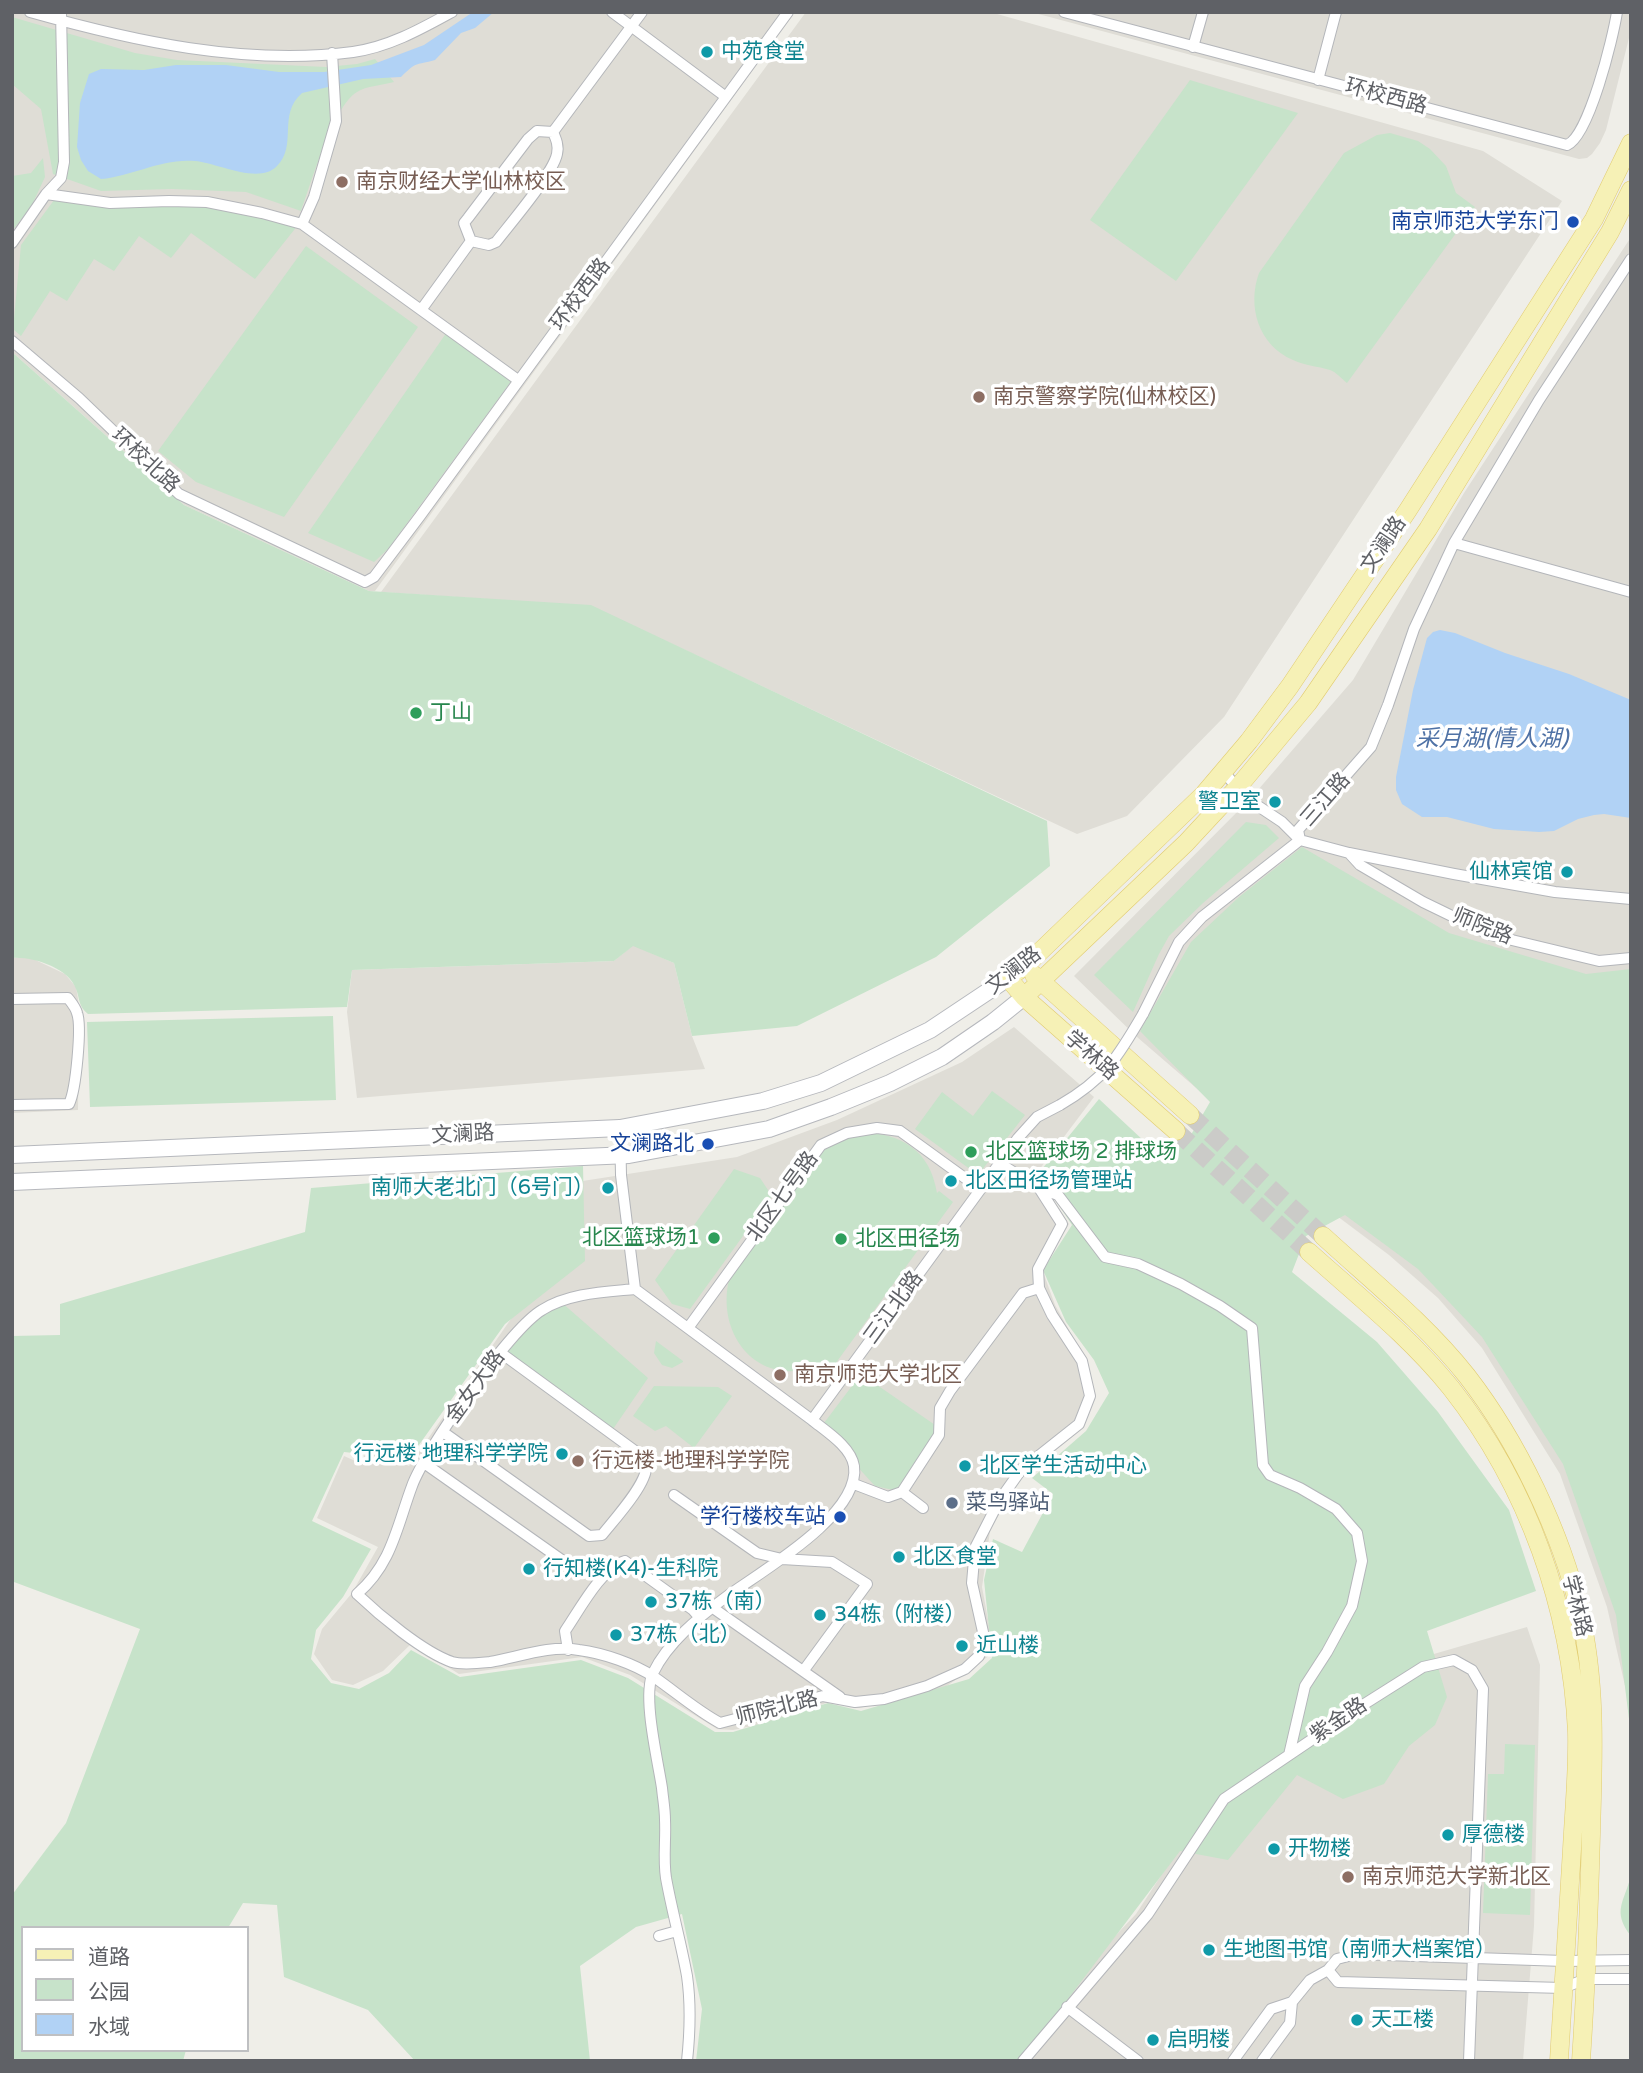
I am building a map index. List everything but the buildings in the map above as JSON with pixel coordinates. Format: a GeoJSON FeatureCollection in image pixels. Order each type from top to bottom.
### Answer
{"type":"FeatureCollection","features":[{"type":"Feature","properties":{"kind":"main road","name":"文澜路"},"geometry":{"type":"LineString","coordinates":[[12,1155],[620,1128],[763,1101],[821,1083],[930,1030],[1025,966],[1204,794],[1223,771],[1290,686],[1408,510],[1594,219],[1631,143]]}},
{"type":"Feature","properties":{"kind":"main road","name":"文澜路"},"geometry":{"type":"LineString","coordinates":[[12,1182],[622,1155],[769,1129],[890,1083],[942,1057],[993,1023],[1040,982],[1186,843],[1238,787],[1308,703],[1428,529],[1610,232],[1631,190]]}},
{"type":"Feature","properties":{"kind":"main road","name":"学林路"},"geometry":{"type":"LineString","coordinates":[[1025,966],[1190,1115]]}},
{"type":"Feature","properties":{"kind":"main road","name":"学林路"},"geometry":{"type":"LineString","coordinates":[[1008,978],[1024,996],[1176,1131]]}},
{"type":"Feature","properties":{"kind":"main road","name":"学林路"},"geometry":{"type":"LineString","coordinates":[[1323,1236],[1425,1330],[1466,1376],[1503,1430],[1538,1497],[1563,1557],[1580,1613],[1595,1732],[1581,2061]]}},
{"type":"Feature","properties":{"kind":"main road","name":"学林路"},"geometry":{"type":"LineString","coordinates":[[1309,1252],[1410,1343],[1451,1389],[1486,1440],[1523,1506],[1547,1565],[1571,1666],[1577,1733],[1559,2061]]}},
{"type":"Feature","properties":{"kind":"street"},"geometry":{"type":"LineString","coordinates":[[30,12],[61,17],[141,40],[216,51],[285,56],[355,52],[408,36],[452,12]]}},
{"type":"Feature","properties":{"kind":"street"},"geometry":{"type":"LineString","coordinates":[[612,12],[726,97]]}},
{"type":"Feature","properties":{"kind":"street"},"geometry":{"type":"LineString","coordinates":[[553,132],[642,12]]}},
{"type":"Feature","properties":{"kind":"street","name":"环校西路"},"geometry":{"type":"LineString","coordinates":[[374,577],[788,12]]}},
{"type":"Feature","properties":{"kind":"street","name":"环校西路"},"geometry":{"type":"LineString","coordinates":[[1065,12],[1567,145],[1578,135],[1592,101],[1609,55],[1618,12]]}},
{"type":"Feature","properties":{"kind":"street"},"geometry":{"type":"LineString","coordinates":[[1193,47],[1203,12]]}},
{"type":"Feature","properties":{"kind":"street"},"geometry":{"type":"LineString","coordinates":[[1318,80],[1336,12]]}},
{"type":"Feature","properties":{"kind":"street"},"geometry":{"type":"LineString","coordinates":[[12,243],[46,194],[61,178],[64,162],[61,17]]}},
{"type":"Feature","properties":{"kind":"street"},"geometry":{"type":"LineString","coordinates":[[302,224],[314,197],[336,121],[332,53]]}},
{"type":"Feature","properties":{"kind":"street"},"geometry":{"type":"LineString","coordinates":[[471,242],[464,223],[528,139],[537,131],[553,132]]}},
{"type":"Feature","properties":{"kind":"street"},"geometry":{"type":"LineString","coordinates":[[471,242],[489,245],[496,242],[530,198],[557,156],[557,140],[553,132]]}},
{"type":"Feature","properties":{"kind":"street"},"geometry":{"type":"LineString","coordinates":[[46,194],[110,203],[207,202],[302,224],[518,380]]}},
{"type":"Feature","properties":{"kind":"street"},"geometry":{"type":"LineString","coordinates":[[421,310],[471,242]]}},
{"type":"Feature","properties":{"kind":"street","name":"三江路"},"geometry":{"type":"LineString","coordinates":[[1108,1070],[1143,1014],[1179,942],[1202,917],[1300,840],[1298,830],[1371,747],[1414,629],[1454,543],[1539,400],[1631,259]]}},
{"type":"Feature","properties":{"kind":"street","name":"环校北路"},"geometry":{"type":"LineString","coordinates":[[12,341],[79,398],[179,494],[365,582],[374,577]]}},
{"type":"Feature","properties":{"kind":"street"},"geometry":{"type":"LineString","coordinates":[[1454,543],[1631,592]]}},
{"type":"Feature","properties":{"kind":"street","name":"师院路"},"geometry":{"type":"LineString","coordinates":[[1223,771],[1246,798],[1282,822],[1300,840],[1349,853],[1555,892],[1631,899]]}},
{"type":"Feature","properties":{"kind":"street","name":"师院路"},"geometry":{"type":"LineString","coordinates":[[1349,853],[1360,865],[1423,902],[1491,935],[1599,961],[1631,958]]}},
{"type":"Feature","properties":{"kind":"street"},"geometry":{"type":"LineString","coordinates":[[12,999],[68,998],[78,1013],[76,1068],[73,1096],[69,1104],[12,1105]]}},
{"type":"Feature","properties":{"kind":"street","name":"三江北路"},"geometry":{"type":"LineString","coordinates":[[812,1420],[999,1163],[1037,1117],[1080,1093],[1108,1070]]}},
{"type":"Feature","properties":{"kind":"street"},"geometry":{"type":"LineString","coordinates":[[620,1128],[621,1175],[635,1289],[812,1420],[844,1447],[854,1464],[854,1484],[840,1506],[820,1528],[700,1618],[676,1640],[652,1675],[649,1702],[665,1816],[665,1875],[687,1979],[690,2035],[687,2061]]}},
{"type":"Feature","properties":{"kind":"street","name":"北区七号路"},"geometry":{"type":"LineString","coordinates":[[688,1328],[821,1145],[847,1133],[877,1128],[900,1131],[980,1189]]}},
{"type":"Feature","properties":{"kind":"street"},"geometry":{"type":"LineString","coordinates":[[999,1163],[1039,1188],[1058,1195],[1105,1257],[1138,1264],[1181,1284],[1252,1328],[1263,1465],[1270,1475],[1300,1488],[1336,1509],[1357,1533],[1362,1561],[1352,1606],[1327,1653],[1305,1686],[1289,1755]]}},
{"type":"Feature","properties":{"kind":"street"},"geometry":{"type":"LineString","coordinates":[[854,1484],[888,1497],[902,1492],[939,1435],[940,1408],[950,1391],[1023,1293],[1039,1288],[1038,1269],[1062,1224],[1039,1188]]}},
{"type":"Feature","properties":{"kind":"street","name":"师院北路"},"geometry":{"type":"LineString","coordinates":[[357,1594],[396,1627],[454,1663],[488,1662],[541,1650],[579,1650],[615,1659],[652,1675],[701,1713],[720,1723],[822,1696],[855,1702],[884,1699],[927,1686],[965,1669],[979,1656],[985,1641],[972,1583],[975,1548],[999,1501],[1021,1470],[1079,1424],[1090,1396],[1082,1361],[1059,1327],[1039,1288]]}},
{"type":"Feature","properties":{"kind":"street","name":"金女大路"},"geometry":{"type":"LineString","coordinates":[[357,1594],[375,1576],[394,1543],[413,1484],[443,1432],[524,1323],[542,1309],[594,1293],[635,1289]]}},
{"type":"Feature","properties":{"kind":"street"},"geometry":{"type":"LineString","coordinates":[[443,1432],[589,1536],[602,1535],[624,1507],[644,1476],[646,1467],[642,1456],[501,1353]]}},
{"type":"Feature","properties":{"kind":"street"},"geometry":{"type":"LineString","coordinates":[[424,1463],[576,1570],[592,1567],[606,1572]]}},
{"type":"Feature","properties":{"kind":"street"},"geometry":{"type":"LineString","coordinates":[[902,1492],[923,1508]]}},
{"type":"Feature","properties":{"kind":"street"},"geometry":{"type":"LineString","coordinates":[[674,1495],[757,1553],[782,1559],[832,1562],[867,1584],[804,1671]]}},
{"type":"Feature","properties":{"kind":"street"},"geometry":{"type":"LineString","coordinates":[[568,1650],[565,1631],[606,1572],[625,1561],[700,1618]]}},
{"type":"Feature","properties":{"kind":"street"},"geometry":{"type":"LineString","coordinates":[[713,1608],[846,1700]]}},
{"type":"Feature","properties":{"kind":"street","name":"紫金路"},"geometry":{"type":"LineString","coordinates":[[1023,2061],[1148,1914],[1224,1799],[1423,1667],[1454,1660],[1472,1670],[1483,1689],[1469,2061]]}},
{"type":"Feature","properties":{"kind":"street"},"geometry":{"type":"LineString","coordinates":[[659,1936],[677,1931]]}},
{"type":"Feature","properties":{"kind":"street"},"geometry":{"type":"LineString","coordinates":[[1233,2061],[1272,2009],[1292,2001],[1310,1980],[1328,1969],[1337,1959],[1356,1954],[1564,1961],[1631,1960]]}},
{"type":"Feature","properties":{"kind":"street"},"geometry":{"type":"LineString","coordinates":[[1328,1969],[1338,1982],[1563,1988],[1586,1979],[1631,1979]]}},
{"type":"Feature","properties":{"kind":"street"},"geometry":{"type":"LineString","coordinates":[[1262,2061],[1290,2023],[1292,2001]]}},
{"type":"Feature","properties":{"kind":"street"},"geometry":{"type":"LineString","coordinates":[[1067,2007],[1138,2061]]}},
{"type":"Feature","properties":{"kind":"shaded area","name":"南京财经大学仙林校区"},"geometry":{"type":"Polygon","coordinates":[[[12,12],[795,12],[375,591],[369,591],[184,505],[12,352],[12,12]]]}},
{"type":"Feature","properties":{"kind":"shaded area","name":"南京警察学院(仙林校区)"},"geometry":{"type":"Polygon","coordinates":[[[806,12],[990,12],[1483,151],[1562,201],[1224,717],[1127,816],[1077,834],[591,606],[381,592],[806,12]]]}},
{"type":"Feature","properties":{"kind":"shaded area"},"geometry":{"type":"Polygon","coordinates":[[[1031,12],[1631,12],[1631,30],[1606,130],[1592,154],[1579,159],[1031,12]]]}},
{"type":"Feature","properties":{"kind":"shaded area"},"geometry":{"type":"Polygon","coordinates":[[[1631,237],[1631,1712],[1607,1607],[1560,1474],[1482,1348],[1438,1298],[1389,1255],[1333,1213],[1245,1130],[1137,1037],[1074,976],[1251,798],[1353,680],[1464,493],[1631,237]]]}},
{"type":"Feature","properties":{"kind":"shaded area"},"geometry":{"type":"Polygon","coordinates":[[[633,945],[674,963],[692,1036],[705,1069],[357,1098],[347,1012],[352,970],[614,961],[633,945]]]}},
{"type":"Feature","properties":{"kind":"shaded area"},"geometry":{"type":"Polygon","coordinates":[[[27,956],[65,974],[76,987],[79,1005],[78,1110],[12,1113],[12,958],[27,956]]]}},
{"type":"Feature","properties":{"kind":"shaded area","name":"南京师范大学北区"},"geometry":{"type":"Polygon","coordinates":[[[1014,1027],[1094,1097],[1036,1174],[1069,1224],[1042,1269],[1055,1305],[1082,1353],[1095,1396],[1078,1432],[1017,1482],[990,1531],[982,1587],[994,1652],[940,1691],[859,1708],[829,1702],[775,1721],[733,1730],[717,1729],[630,1675],[582,1657],[459,1674],[411,1644],[383,1671],[353,1685],[332,1680],[314,1654],[322,1629],[352,1593],[378,1547],[317,1518],[344,1456],[362,1464],[367,1447],[409,1466],[515,1313],[544,1187],[737,1157],[837,1120],[962,1062],[1014,1027]]]}},
{"type":"Feature","properties":{"kind":"shaded area","name":"南京师范大学新北区"},"geometry":{"type":"Polygon","coordinates":[[[1527,1627],[1540,1665],[1534,1926],[1523,2061],[1005,2061],[1038,2017],[1136,1914],[1218,1788],[1420,1658],[1527,1627]]]}},
{"type":"Feature","properties":{"kind":"green space"},"geometry":{"type":"Polygon","coordinates":[[[12,17],[135,53],[177,60],[326,67],[375,59],[394,82],[361,90],[348,100],[331,129],[301,211],[246,192],[172,189],[101,191],[53,174],[41,109],[12,84],[12,17]]]}},
{"type":"Feature","properties":{"kind":"green space"},"geometry":{"type":"Polygon","coordinates":[[[1190,80],[1298,113],[1176,281],[1090,220],[1190,80]]]}},
{"type":"Feature","properties":{"kind":"green space"},"geometry":{"type":"Polygon","coordinates":[[[1390,133],[1418,141],[1430,149],[1446,166],[1456,193],[1475,207],[1347,383],[1332,371],[1302,364],[1271,345],[1258,323],[1254,298],[1256,286],[1259,273],[1344,153],[1377,135],[1390,133]]]}},
{"type":"Feature","properties":{"kind":"green space"},"geometry":{"type":"Polygon","coordinates":[[[43,158],[45,177],[31,207],[12,231],[12,176],[31,173],[43,158]]]}},
{"type":"Feature","properties":{"kind":"green space"},"geometry":{"type":"Polygon","coordinates":[[[57,196],[199,202],[298,225],[255,279],[191,233],[171,258],[139,236],[114,271],[94,259],[67,301],[50,291],[21,336],[13,329],[21,245],[57,196]]]}},
{"type":"Feature","properties":{"kind":"green space"},"geometry":{"type":"Polygon","coordinates":[[[306,246],[418,327],[284,517],[196,482],[158,451],[306,246]]]}},
{"type":"Feature","properties":{"kind":"green space"},"geometry":{"type":"Polygon","coordinates":[[[449,329],[515,376],[388,549],[374,562],[308,533],[449,329]]]}},
{"type":"Feature","properties":{"kind":"green space","name":"丁山"},"geometry":{"type":"Polygon","coordinates":[[[12,352],[184,505],[369,591],[591,605],[1047,821],[1050,866],[936,957],[797,1026],[692,1036],[674,963],[633,946],[614,961],[352,970],[347,1007],[88,1014],[81,1005],[72,982],[58,969],[39,961],[12,958],[12,352]]]}},
{"type":"Feature","properties":{"kind":"green space"},"geometry":{"type":"Polygon","coordinates":[[[1246,822],[1266,825],[1279,838],[1169,936],[1133,1012],[1094,975],[1246,822]]]}},
{"type":"Feature","properties":{"kind":"green space"},"geometry":{"type":"Polygon","coordinates":[[[1302,847],[1449,933],[1586,974],[1631,969],[1631,1735],[1616,1615],[1563,1464],[1482,1337],[1418,1269],[1345,1215],[1306,1236],[1292,1272],[1377,1342],[1438,1412],[1509,1510],[1536,1591],[1427,1631],[1447,1697],[1435,1725],[1409,1746],[1384,1784],[1343,1799],[1297,1775],[1228,1860],[1180,1851],[1021,2061],[696,2061],[702,2009],[682,1914],[636,1927],[580,1966],[590,2061],[415,2061],[368,2010],[284,1977],[277,1905],[243,1903],[229,1926],[21,1926],[21,2052],[185,2052],[183,2061],[12,2061],[12,1895],[66,1823],[140,1629],[14,1582],[12,1336],[60,1335],[60,1304],[305,1232],[311,1188],[583,1166],[585,1261],[505,1324],[409,1459],[344,1452],[312,1521],[371,1549],[343,1597],[316,1630],[311,1659],[331,1683],[359,1689],[389,1673],[411,1650],[460,1677],[581,1660],[628,1678],[715,1732],[733,1732],[828,1703],[861,1711],[969,1679],[992,1658],[984,1580],[993,1539],[1022,1552],[1053,1494],[1032,1478],[1086,1431],[1109,1393],[1094,1360],[1066,1322],[1043,1270],[1072,1225],[1038,1174],[1099,1099],[1159,1155],[1192,1133],[1210,1102],[1140,1031],[1191,942],[1239,897],[1302,847]]]}},
{"type":"Feature","properties":{"kind":"green space"},"geometry":{"type":"Polygon","coordinates":[[[333,1016],[336,1100],[90,1107],[87,1022],[333,1016]]]}},
{"type":"Feature","properties":{"kind":"green space","name":"北区篮球场 2 排球场"},"geometry":{"type":"Polygon","coordinates":[[[992,1091],[1025,1115],[978,1175],[915,1129],[942,1092],[973,1116],[992,1091]]]}},
{"type":"Feature","properties":{"kind":"green space","name":"北区田径场"},"geometry":{"type":"Polygon","coordinates":[[[861,1132],[889,1136],[912,1147],[928,1166],[937,1193],[939,1191],[953,1202],[822,1382],[807,1372],[808,1369],[788,1371],[770,1368],[754,1359],[742,1347],[733,1332],[728,1314],[730,1276],[825,1146],[861,1132]]]}},
{"type":"Feature","properties":{"kind":"green space","name":"北区篮球场1"},"geometry":{"type":"Polygon","coordinates":[[[734,1169],[760,1178],[772,1196],[690,1309],[672,1304],[655,1280],[734,1169]]]}},
{"type":"Feature","properties":{"kind":"green space"},"geometry":{"type":"Polygon","coordinates":[[[561,1302],[648,1378],[611,1432],[501,1353],[524,1323],[561,1302]]]}},
{"type":"Feature","properties":{"kind":"green space"},"geometry":{"type":"Polygon","coordinates":[[[656,1341],[683,1362],[672,1368],[662,1365],[654,1353],[656,1341]]]}},
{"type":"Feature","properties":{"kind":"green space"},"geometry":{"type":"Polygon","coordinates":[[[861,1374],[938,1427],[902,1492],[875,1486],[821,1427],[861,1374]]]}},
{"type":"Feature","properties":{"kind":"green space"},"geometry":{"type":"Polygon","coordinates":[[[654,1386],[718,1387],[732,1396],[694,1448],[666,1426],[655,1431],[633,1416],[654,1386]]]}},
{"type":"Feature","properties":{"kind":"green space"},"geometry":{"type":"Polygon","coordinates":[[[1505,1744],[1535,1745],[1530,1915],[1483,1913],[1488,1774],[1504,1774],[1505,1744]]]}},
{"type":"Feature","properties":{"kind":"green space"},"geometry":{"type":"Polygon","coordinates":[[[1631,1875],[1631,1936],[1622,1920],[1621,1906],[1631,1875]]]}},
{"type":"Feature","properties":{"kind":"water"},"geometry":{"type":"Polygon","coordinates":[[[473,12],[494,12],[475,28],[461,33],[435,60],[414,66],[401,77],[363,79],[302,93],[290,111],[283,158],[269,171],[249,173],[195,161],[183,161],[101,179],[88,171],[81,160],[77,147],[80,103],[89,74],[101,69],[144,70],[176,65],[226,65],[279,72],[324,72],[371,65],[424,45],[473,12]]]}},
{"type":"Feature","properties":{"kind":"water","name":"采月湖(情人湖)"},"geometry":{"type":"Polygon","coordinates":[[[1440,630],[1569,674],[1631,700],[1631,818],[1594,815],[1578,819],[1554,831],[1539,832],[1494,829],[1447,817],[1422,817],[1402,804],[1396,790],[1396,777],[1413,690],[1427,638],[1440,630]]]}},
{"type":"Feature","properties":{"kind":"tunnel"},"geometry":{"type":"LineString","coordinates":[[1190,1115],[1323,1236]]}},
{"type":"Feature","properties":{"kind":"tunnel"},"geometry":{"type":"LineString","coordinates":[[1176,1131],[1309,1252]]}},
{"type":"Feature","properties":{"kind":"place","name":"中苑食堂"},"geometry":{"type":"Point","coordinates":[707,52]}},
{"type":"Feature","properties":{"kind":"place","name":"南京财经大学仙林校区"},"geometry":{"type":"Point","coordinates":[342,182]}},
{"type":"Feature","properties":{"kind":"place","name":"南京师范大学东门"},"geometry":{"type":"Point","coordinates":[1573,222]}},
{"type":"Feature","properties":{"kind":"place","name":"南京警察学院(仙林校区)"},"geometry":{"type":"Point","coordinates":[979,397]}},
{"type":"Feature","properties":{"kind":"place","name":"丁山"},"geometry":{"type":"Point","coordinates":[416,713]}},
{"type":"Feature","properties":{"kind":"place","name":"警卫室"},"geometry":{"type":"Point","coordinates":[1275,802]}},
{"type":"Feature","properties":{"kind":"place","name":"仙林宾馆"},"geometry":{"type":"Point","coordinates":[1567,872]}},
{"type":"Feature","properties":{"kind":"place","name":"文澜路北"},"geometry":{"type":"Point","coordinates":[708,1144]}},
{"type":"Feature","properties":{"kind":"place","name":"北区篮球场 2 排球场"},"geometry":{"type":"Point","coordinates":[971,1152]}},
{"type":"Feature","properties":{"kind":"place","name":"北区田径场管理站"},"geometry":{"type":"Point","coordinates":[951,1181]}},
{"type":"Feature","properties":{"kind":"place","name":"南师大老北门（6号门）"},"geometry":{"type":"Point","coordinates":[608,1188]}},
{"type":"Feature","properties":{"kind":"place","name":"北区篮球场1"},"geometry":{"type":"Point","coordinates":[714,1238]}},
{"type":"Feature","properties":{"kind":"place","name":"北区田径场"},"geometry":{"type":"Point","coordinates":[841,1239]}},
{"type":"Feature","properties":{"kind":"place","name":"南京师范大学北区"},"geometry":{"type":"Point","coordinates":[780,1375]}},
{"type":"Feature","properties":{"kind":"place","name":"行远楼 地理科学学院"},"geometry":{"type":"Point","coordinates":[562,1454]}},
{"type":"Feature","properties":{"kind":"place","name":"行远楼-地理科学学院"},"geometry":{"type":"Point","coordinates":[578,1461]}},
{"type":"Feature","properties":{"kind":"place","name":"北区学生活动中心"},"geometry":{"type":"Point","coordinates":[965,1466]}},
{"type":"Feature","properties":{"kind":"place","name":"菜鸟驿站"},"geometry":{"type":"Point","coordinates":[952,1503]}},
{"type":"Feature","properties":{"kind":"place","name":"学行楼校车站"},"geometry":{"type":"Point","coordinates":[840,1517]}},
{"type":"Feature","properties":{"kind":"place","name":"北区食堂"},"geometry":{"type":"Point","coordinates":[899,1557]}},
{"type":"Feature","properties":{"kind":"place","name":"行知楼(K4)-生科院"},"geometry":{"type":"Point","coordinates":[529,1569]}},
{"type":"Feature","properties":{"kind":"place","name":"37栋（南）"},"geometry":{"type":"Point","coordinates":[651,1602]}},
{"type":"Feature","properties":{"kind":"place","name":"34栋（附楼）"},"geometry":{"type":"Point","coordinates":[820,1615]}},
{"type":"Feature","properties":{"kind":"place","name":"37栋（北）"},"geometry":{"type":"Point","coordinates":[616,1635]}},
{"type":"Feature","properties":{"kind":"place","name":"近山楼"},"geometry":{"type":"Point","coordinates":[962,1646]}},
{"type":"Feature","properties":{"kind":"place","name":"厚德楼"},"geometry":{"type":"Point","coordinates":[1448,1835]}},
{"type":"Feature","properties":{"kind":"place","name":"开物楼"},"geometry":{"type":"Point","coordinates":[1274,1849]}},
{"type":"Feature","properties":{"kind":"place","name":"南京师范大学新北区"},"geometry":{"type":"Point","coordinates":[1348,1877]}},
{"type":"Feature","properties":{"kind":"place","name":"生地图书馆（南师大档案馆）"},"geometry":{"type":"Point","coordinates":[1209,1950]}},
{"type":"Feature","properties":{"kind":"place","name":"天工楼"},"geometry":{"type":"Point","coordinates":[1357,2020]}},
{"type":"Feature","properties":{"kind":"place","name":"启明楼"},"geometry":{"type":"Point","coordinates":[1153,2040]}}]}
